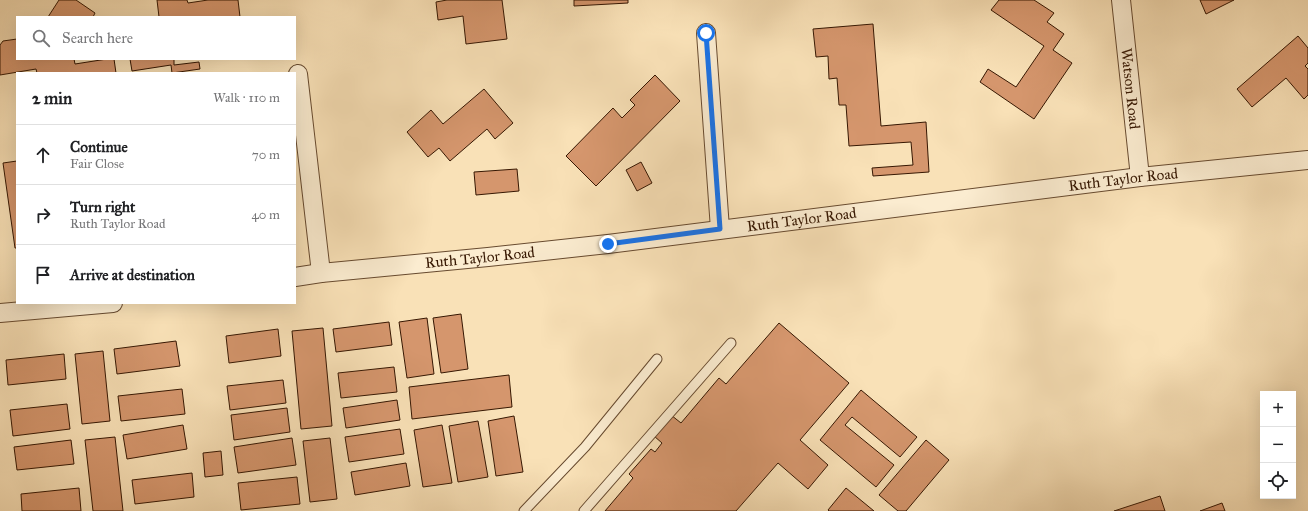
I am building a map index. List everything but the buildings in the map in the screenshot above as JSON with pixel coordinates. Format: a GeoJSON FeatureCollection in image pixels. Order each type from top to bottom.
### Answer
{"type":"FeatureCollection","features":[{"type":"Feature","properties":{"kind":"street","name":"Watson Road"},"geometry":{"type":"LineString","coordinates":[[1121,0],[1140,176]]}},
{"type":"Feature","properties":{"kind":"street"},"geometry":{"type":"LineString","coordinates":[[706,33],[720,229]]}},
{"type":"Feature","properties":{"kind":"street"},"geometry":{"type":"LineString","coordinates":[[298,74],[321,273]]}},
{"type":"Feature","properties":{"kind":"street","name":"Ruth Taylor Road"},"geometry":{"type":"LineString","coordinates":[[296,277],[321,273],[488,257],[1140,176],[1308,160]]}},
{"type":"Feature","properties":{"kind":"street"},"geometry":{"type":"LineString","coordinates":[[0,313],[101,304]]}},
{"type":"Feature","properties":{"kind":"lane"},"geometry":{"type":"LineString","coordinates":[[584,511],[731,343]]}},
{"type":"Feature","properties":{"kind":"lane"},"geometry":{"type":"LineString","coordinates":[[524,511],[585,447],[657,359]]}},
{"type":"Feature","properties":{"kind":"route"},"geometry":{"type":"LineString","coordinates":[[608,244],[720,229],[706,33]]}}]}
